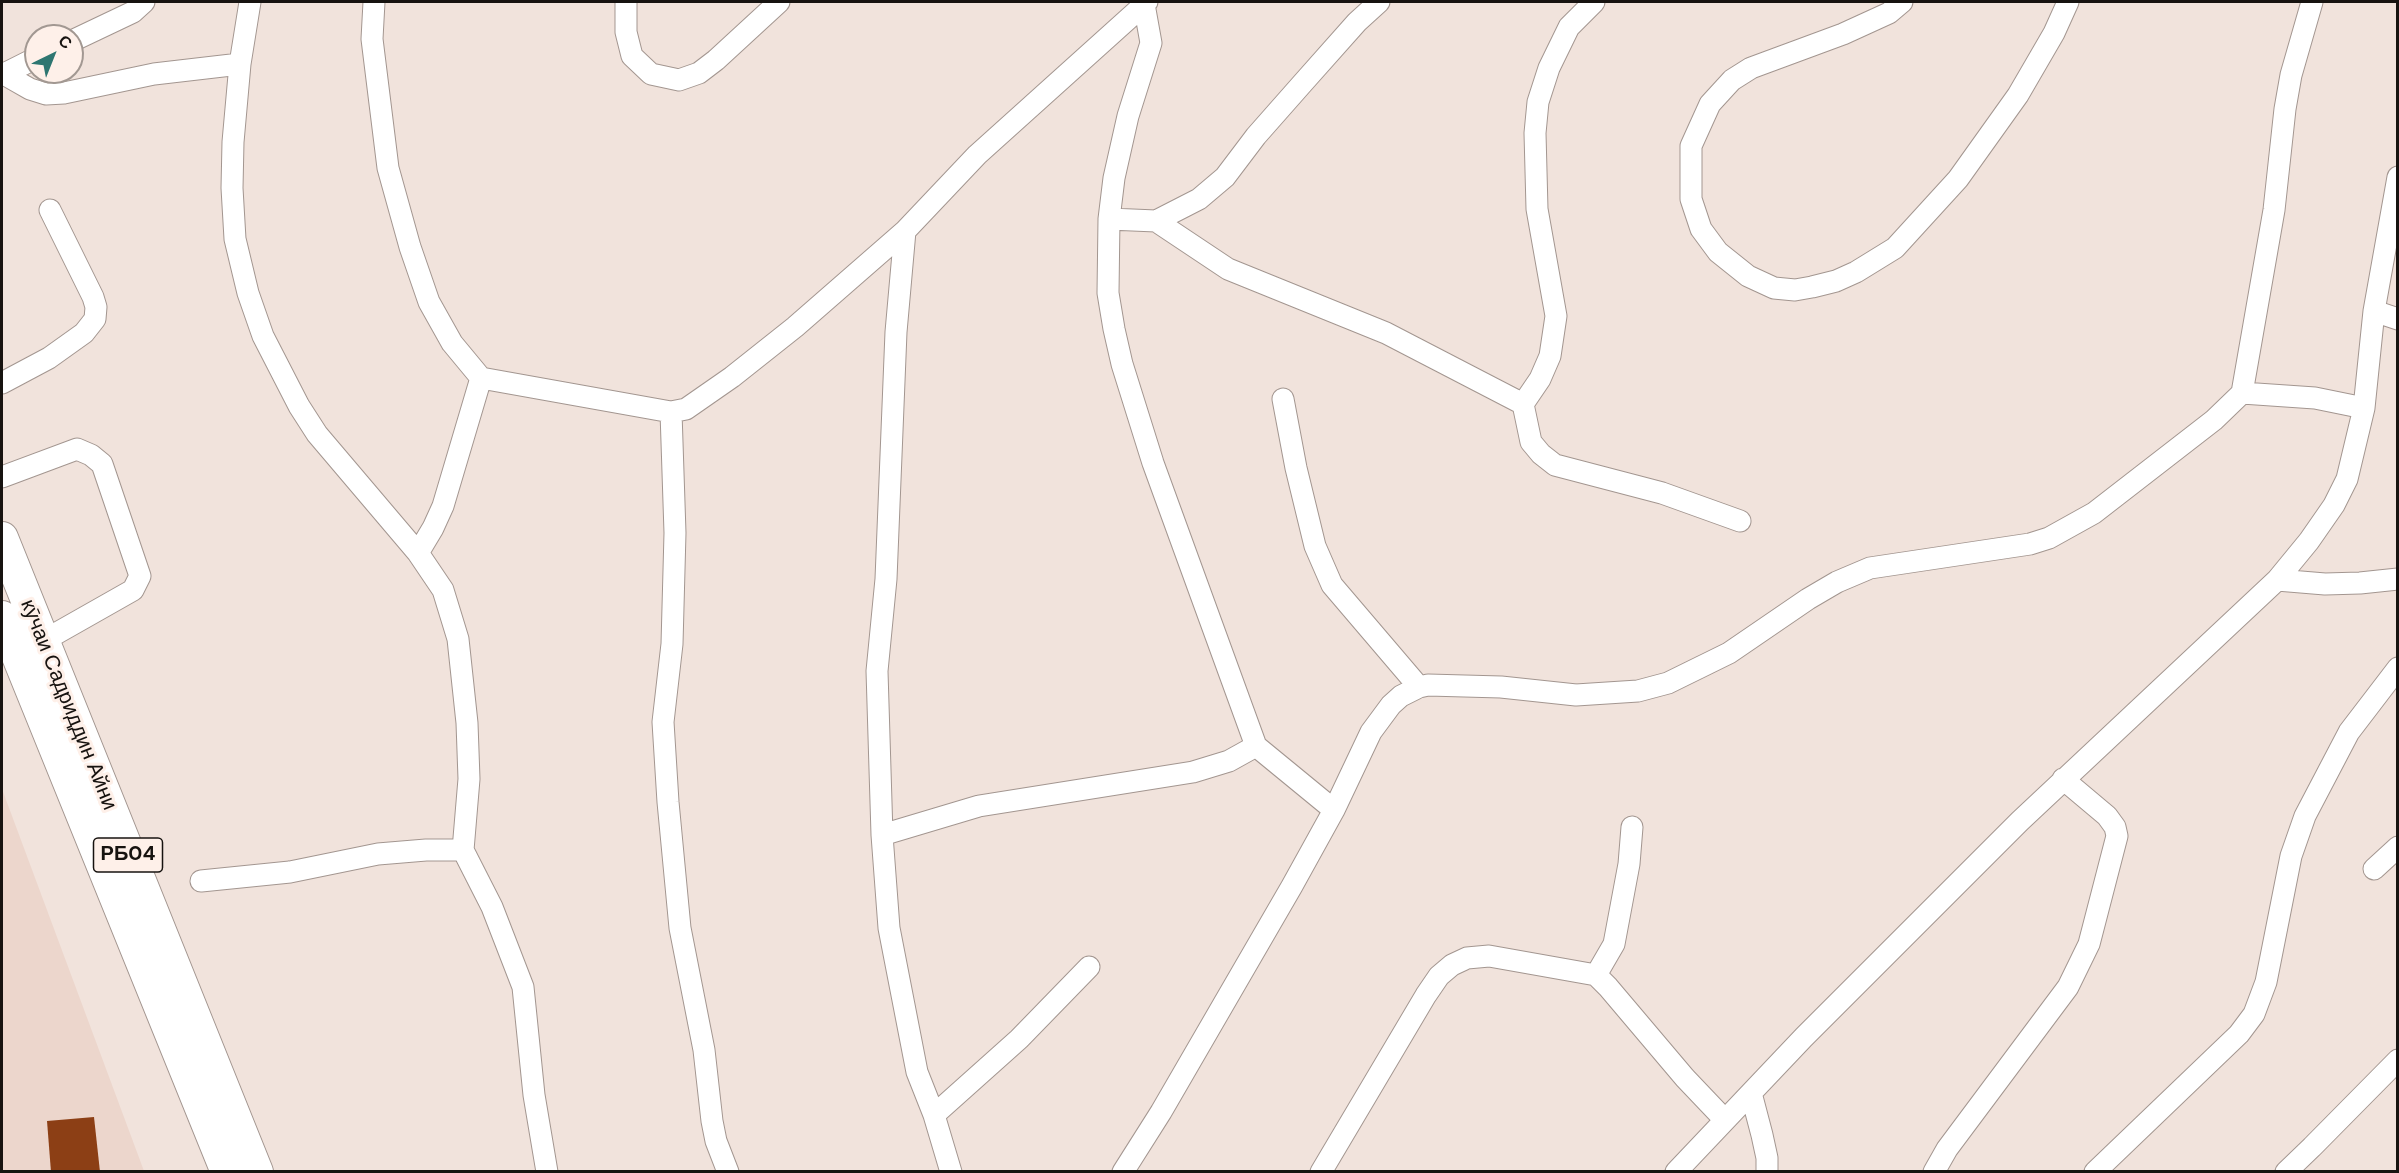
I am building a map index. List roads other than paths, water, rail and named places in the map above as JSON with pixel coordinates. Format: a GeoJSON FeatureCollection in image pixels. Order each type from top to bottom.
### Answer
{"type":"FeatureCollection","features":[{"type":"Feature","properties":{"kind":"highway","name":"кӯчаи Садриддин Айни"},"geometry":{"type":"LineString","coordinates":[[2,538],[257,1172]]}},
{"type":"Feature","properties":{"kind":"highway","name":"кӯчаи Садриддин Айни"},"geometry":{"type":"LineString","coordinates":[[2,617],[227,1172]]}},
{"type":"Feature","properties":{"kind":"street"},"geometry":{"type":"LineString","coordinates":[[84,35],[133,12],[144,2]]}},
{"type":"Feature","properties":{"kind":"street"},"geometry":{"type":"LineString","coordinates":[[250,2],[240,64],[233,142],[232,188],[236,239],[248,293],[263,336],[299,406],[317,434],[418,553],[443,590],[458,639],[468,723],[469,779],[463,850],[492,907],[523,987],[534,1095],[547,1172]]}},
{"type":"Feature","properties":{"kind":"street"},"geometry":{"type":"LineString","coordinates":[[374,2],[372,39],[388,168],[410,247],[429,302],[452,343],[481,378],[671,412],[686,409],[732,377],[795,327],[904,231],[977,155],[1146,3]]}},
{"type":"Feature","properties":{"kind":"street"},"geometry":{"type":"LineString","coordinates":[[626,2],[626,32],[632,56],[651,74],[679,80],[699,73],[716,60],[779,2]]}},
{"type":"Feature","properties":{"kind":"street"},"geometry":{"type":"LineString","coordinates":[[1109,219],[1156,220],[1199,199],[1225,177],[1256,136],[1300,85],[1357,22],[1379,2]]}},
{"type":"Feature","properties":{"kind":"street"},"geometry":{"type":"LineString","coordinates":[[1594,2],[1569,27],[1549,68],[1538,102],[1535,133],[1538,208],[1556,316],[1550,356],[1540,379],[1523,404],[1531,442],[1555,465],[1662,493],[1740,521]]}},
{"type":"Feature","properties":{"kind":"street"},"geometry":{"type":"LineString","coordinates":[[1902,2],[1889,13],[1843,34],[1751,68],[1732,80],[1710,104],[1691,146],[1691,199],[1701,229],[1718,252],[1748,276],[1774,288],[1795,290],[1812,287],[1836,281],[1856,272],[1895,248],[1958,178],[2018,95],[2054,33],[2068,2]]}},
{"type":"Feature","properties":{"kind":"street"},"geometry":{"type":"LineString","coordinates":[[1124,1172],[1292,886],[1334,810],[1371,732],[1391,705],[1401,696],[1428,685],[1501,687],[1576,694],[1638,691],[1668,683],[1705,666],[1808,599],[1870,568],[2030,544],[2049,538],[2094,513],[2214,420],[2242,393],[2274,210],[2291,75],[2312,2]]}},
{"type":"Feature","properties":{"kind":"street"},"geometry":{"type":"LineString","coordinates":[[1146,3],[1151,43],[1128,116],[1114,178],[1109,219],[1108,293],[1122,364],[1153,463],[1256,746],[1334,810]]}},
{"type":"Feature","properties":{"kind":"street"},"geometry":{"type":"LineString","coordinates":[[3,73],[24,63]]}},
{"type":"Feature","properties":{"kind":"street"},"geometry":{"type":"LineString","coordinates":[[3,73],[46,94],[64,93],[154,74],[240,64]]}},
{"type":"Feature","properties":{"kind":"street"},"geometry":{"type":"LineString","coordinates":[[1676,1172],[1724,1119],[2063,779],[2277,580],[2309,541],[2347,479],[2364,408],[2374,311],[2397,177]]}},
{"type":"Feature","properties":{"kind":"street"},"geometry":{"type":"LineString","coordinates":[[2,383],[49,358],[84,333],[95,319],[96,308],[93,297],[50,210]]}},
{"type":"Feature","properties":{"kind":"street"},"geometry":{"type":"LineString","coordinates":[[1156,220],[1228,269],[1386,333],[1523,404]]}},
{"type":"Feature","properties":{"kind":"street"},"geometry":{"type":"LineString","coordinates":[[904,231],[896,332],[886,579],[878,671],[882,835],[889,928],[899,988],[917,1072],[934,1115],[951,1172]]}},
{"type":"Feature","properties":{"kind":"street"},"geometry":{"type":"LineString","coordinates":[[2374,311],[2397,319]]}},
{"type":"Feature","properties":{"kind":"street"},"geometry":{"type":"LineString","coordinates":[[418,553],[443,506],[481,378]]}},
{"type":"Feature","properties":{"kind":"street"},"geometry":{"type":"LineString","coordinates":[[2242,393],[2315,398],[2364,408]]}},
{"type":"Feature","properties":{"kind":"street"},"geometry":{"type":"LineString","coordinates":[[1283,399],[1296,468],[1315,546],[1332,585],[1419,687]]}},
{"type":"Feature","properties":{"kind":"street"},"geometry":{"type":"LineString","coordinates":[[671,412],[675,532],[673,610],[672,644],[663,722],[668,801],[680,928],[704,1050],[712,1121],[716,1141],[728,1172]]}},
{"type":"Feature","properties":{"kind":"street"},"geometry":{"type":"LineString","coordinates":[[2,477],[77,449],[91,455],[102,464],[140,576],[133,590],[43,641]]}},
{"type":"Feature","properties":{"kind":"street"},"geometry":{"type":"LineString","coordinates":[[2277,580],[2325,584],[2397,579]]}},
{"type":"Feature","properties":{"kind":"street"},"geometry":{"type":"LineString","coordinates":[[2095,1172],[2239,1034],[2254,1014],[2266,982],[2291,856],[2305,816],[2349,732],[2397,668]]}},
{"type":"Feature","properties":{"kind":"street"},"geometry":{"type":"LineString","coordinates":[[882,835],[979,806],[1193,772],[1229,761],[1256,746]]}},
{"type":"Feature","properties":{"kind":"street"},"geometry":{"type":"LineString","coordinates":[[1934,1172],[1954,1140],[2068,987],[2089,944],[2117,836],[2115,827],[2107,816],[2063,779]]}},
{"type":"Feature","properties":{"kind":"street"},"geometry":{"type":"LineString","coordinates":[[1596,975],[1614,944],[1628,876],[1632,827]]}},
{"type":"Feature","properties":{"kind":"street"},"geometry":{"type":"LineString","coordinates":[[2374,869],[2397,847]]}},
{"type":"Feature","properties":{"kind":"street"},"geometry":{"type":"LineString","coordinates":[[201,881],[290,872],[378,854],[463,850]]}},
{"type":"Feature","properties":{"kind":"street"},"geometry":{"type":"LineString","coordinates":[[1321,1172],[1426,994],[1439,976],[1452,965],[1467,958],[1489,956],[1596,975],[1685,1078],[1724,1119]]}},
{"type":"Feature","properties":{"kind":"street"},"geometry":{"type":"LineString","coordinates":[[934,1115],[1019,1039],[1089,967]]}},
{"type":"Feature","properties":{"kind":"street"},"geometry":{"type":"LineString","coordinates":[[2286,1172],[2394,1072]]}},
{"type":"Feature","properties":{"kind":"street"},"geometry":{"type":"LineString","coordinates":[[1750,1093],[1767,1158],[1767,1172]]}}]}
